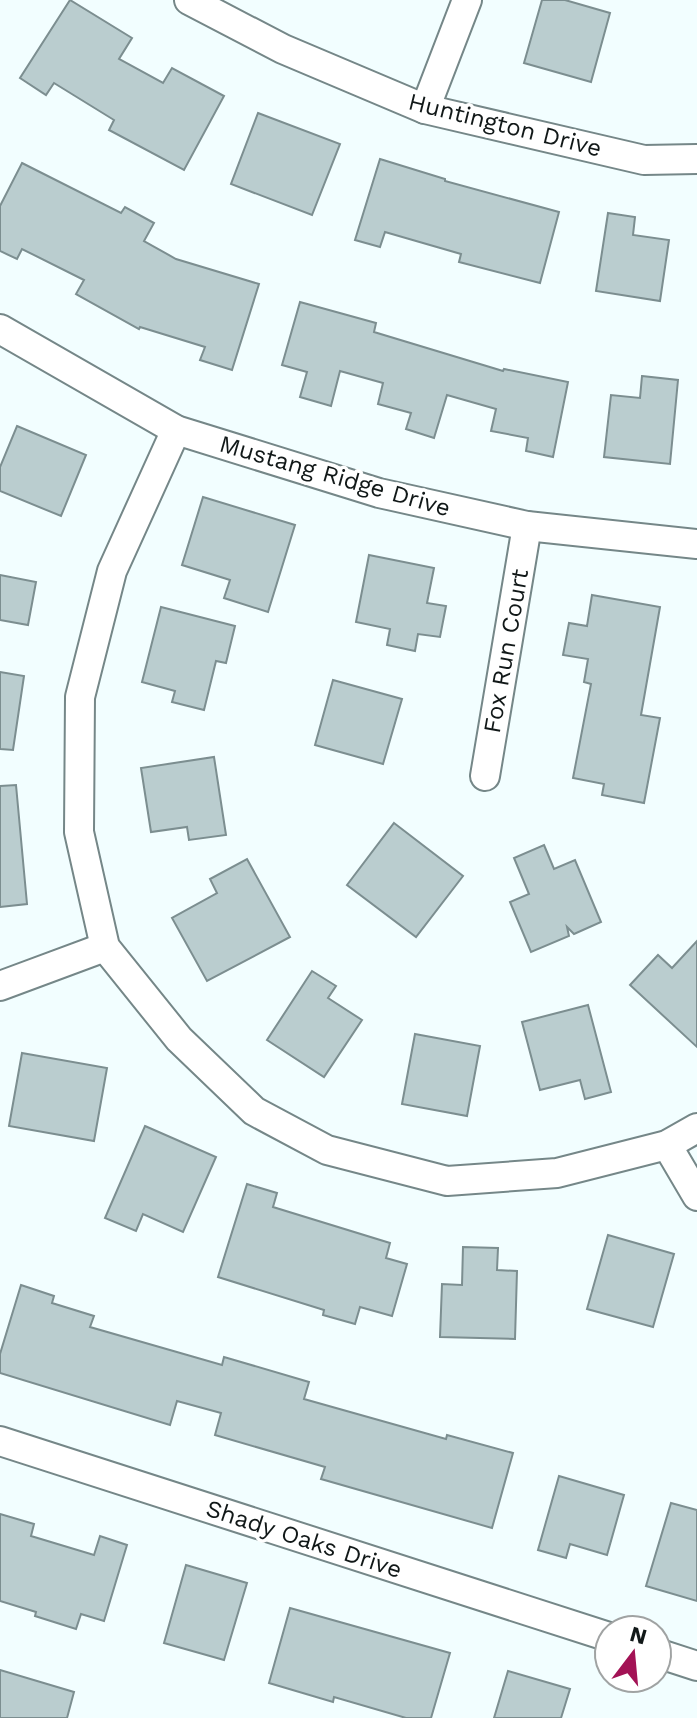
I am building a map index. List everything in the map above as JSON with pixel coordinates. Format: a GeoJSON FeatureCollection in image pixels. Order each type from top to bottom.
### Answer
{"type":"FeatureCollection","features":[{"type":"Feature","properties":{"kind":"street","name":"Huntington Drive"},"geometry":{"type":"LineString","coordinates":[[189,0],[283,49],[425,109],[644,160],[697,159]]}},
{"type":"Feature","properties":{"kind":"street"},"geometry":{"type":"LineString","coordinates":[[425,109],[467,0]]}},
{"type":"Feature","properties":{"kind":"street","name":"Mustang Ridge Drive"},"geometry":{"type":"LineString","coordinates":[[0,329],[176,430],[379,493],[527,526],[697,544]]}},
{"type":"Feature","properties":{"kind":"street"},"geometry":{"type":"LineString","coordinates":[[176,430],[112,571],[80,697],[79,832],[105,947],[179,1039],[254,1111],[327,1150],[447,1181],[557,1173],[667,1145],[697,1128]]}},
{"type":"Feature","properties":{"kind":"street","name":"Fox Run Court"},"geometry":{"type":"LineString","coordinates":[[485,776],[527,526]]}},
{"type":"Feature","properties":{"kind":"street"},"geometry":{"type":"LineString","coordinates":[[0,986],[105,947]]}},
{"type":"Feature","properties":{"kind":"street"},"geometry":{"type":"LineString","coordinates":[[667,1145],[697,1196]]}},
{"type":"Feature","properties":{"kind":"street","name":"Shady Oaks Drive"},"geometry":{"type":"LineString","coordinates":[[0,1441],[593,1632]]}},
{"type":"Feature","properties":{"kind":"street"},"geometry":{"type":"LineString","coordinates":[[673,1658],[697,1666]]}},
{"type":"Feature","properties":{"kind":"building"},"geometry":{"type":"Polygon","coordinates":[[[70,0],[132,38],[119,59],[163,83],[172,68],[224,96],[184,170],[109,130],[114,120],[54,83],[46,95],[20,78],[70,0]]]}},
{"type":"Feature","properties":{"kind":"building"},"geometry":{"type":"Polygon","coordinates":[[[542,0],[565,0],[610,13],[591,82],[524,63],[542,0]]]}},
{"type":"Feature","properties":{"kind":"building"},"geometry":{"type":"Polygon","coordinates":[[[258,113],[340,144],[312,215],[231,184],[258,113]]]}},
{"type":"Feature","properties":{"kind":"building"},"geometry":{"type":"Polygon","coordinates":[[[380,159],[445,181],[559,212],[540,283],[459,262],[461,254],[385,232],[380,247],[355,240],[380,159]]]}},
{"type":"Feature","properties":{"kind":"building"},"geometry":{"type":"Polygon","coordinates":[[[22,163],[121,213],[125,207],[154,223],[144,241],[176,259],[259,284],[232,370],[200,360],[205,347],[139,329],[76,294],[84,280],[22,249],[17,259],[0,251],[0,206],[22,163]]]}},
{"type":"Feature","properties":{"kind":"building"},"geometry":{"type":"Polygon","coordinates":[[[608,213],[635,217],[633,235],[669,240],[660,301],[596,291],[608,213]]]}},
{"type":"Feature","properties":{"kind":"building"},"geometry":{"type":"Polygon","coordinates":[[[300,302],[376,323],[374,332],[503,371],[568,382],[553,457],[526,451],[528,438],[491,431],[496,409],[447,395],[434,438],[406,429],[411,413],[378,404],[383,383],[340,371],[331,406],[300,397],[307,372],[282,365],[300,302]]]}},
{"type":"Feature","properties":{"kind":"building"},"geometry":{"type":"Polygon","coordinates":[[[642,376],[678,380],[670,464],[604,457],[611,395],[640,398],[642,376]]]}},
{"type":"Feature","properties":{"kind":"building"},"geometry":{"type":"Polygon","coordinates":[[[17,426],[86,455],[61,516],[0,491],[0,467],[17,426]]]}},
{"type":"Feature","properties":{"kind":"building"},"geometry":{"type":"Polygon","coordinates":[[[203,497],[295,525],[268,612],[224,598],[230,580],[182,565],[203,497]]]}},
{"type":"Feature","properties":{"kind":"building"},"geometry":{"type":"Polygon","coordinates":[[[369,555],[434,568],[427,603],[446,606],[440,637],[418,634],[415,651],[387,645],[390,629],[356,622],[369,555]]]}},
{"type":"Feature","properties":{"kind":"building"},"geometry":{"type":"Polygon","coordinates":[[[0,575],[36,582],[28,625],[0,620],[0,575]]]}},
{"type":"Feature","properties":{"kind":"building"},"geometry":{"type":"Polygon","coordinates":[[[592,595],[660,607],[641,715],[660,718],[644,803],[602,795],[604,784],[573,778],[591,684],[584,682],[588,659],[563,655],[569,623],[587,626],[592,595]]]}},
{"type":"Feature","properties":{"kind":"building"},"geometry":{"type":"Polygon","coordinates":[[[161,607],[235,626],[226,663],[216,661],[204,710],[172,702],[175,691],[142,682],[161,607]]]}},
{"type":"Feature","properties":{"kind":"building"},"geometry":{"type":"Polygon","coordinates":[[[0,672],[24,676],[13,750],[0,749],[0,672]]]}},
{"type":"Feature","properties":{"kind":"building"},"geometry":{"type":"Polygon","coordinates":[[[333,680],[402,699],[383,764],[315,745],[333,680]]]}},
{"type":"Feature","properties":{"kind":"building"},"geometry":{"type":"Polygon","coordinates":[[[214,757],[226,835],[189,840],[187,827],[151,832],[141,768],[214,757]]]}},
{"type":"Feature","properties":{"kind":"building"},"geometry":{"type":"Polygon","coordinates":[[[16,785],[27,904],[0,907],[0,786],[16,785]]]}},
{"type":"Feature","properties":{"kind":"building"},"geometry":{"type":"Polygon","coordinates":[[[394,823],[463,876],[416,937],[347,885],[394,823]]]}},
{"type":"Feature","properties":{"kind":"building"},"geometry":{"type":"Polygon","coordinates":[[[544,845],[554,869],[575,860],[601,922],[574,934],[567,927],[569,936],[531,952],[510,902],[529,894],[514,858],[544,845]]]}},
{"type":"Feature","properties":{"kind":"building"},"geometry":{"type":"Polygon","coordinates":[[[247,859],[290,937],[207,981],[172,918],[217,893],[210,879],[247,859]]]}},
{"type":"Feature","properties":{"kind":"building"},"geometry":{"type":"Polygon","coordinates":[[[697,941],[697,1047],[630,985],[658,955],[672,968],[697,941]]]}},
{"type":"Feature","properties":{"kind":"building"},"geometry":{"type":"Polygon","coordinates":[[[312,971],[336,986],[328,998],[362,1020],[324,1077],[267,1040],[312,971]]]}},
{"type":"Feature","properties":{"kind":"building"},"geometry":{"type":"Polygon","coordinates":[[[588,1005],[611,1092],[585,1099],[580,1080],[540,1090],[522,1022],[588,1005]]]}},
{"type":"Feature","properties":{"kind":"building"},"geometry":{"type":"Polygon","coordinates":[[[415,1034],[480,1046],[467,1116],[402,1104],[415,1034]]]}},
{"type":"Feature","properties":{"kind":"building"},"geometry":{"type":"Polygon","coordinates":[[[22,1053],[107,1068],[94,1141],[9,1126],[22,1053]]]}},
{"type":"Feature","properties":{"kind":"building"},"geometry":{"type":"Polygon","coordinates":[[[145,1126],[216,1157],[183,1232],[143,1214],[136,1231],[105,1218],[145,1126]]]}},
{"type":"Feature","properties":{"kind":"building"},"geometry":{"type":"Polygon","coordinates":[[[247,1184],[277,1193],[273,1207],[390,1243],[386,1258],[407,1264],[392,1316],[360,1307],[355,1324],[323,1315],[324,1310],[218,1277],[247,1184]]]}},
{"type":"Feature","properties":{"kind":"building"},"geometry":{"type":"Polygon","coordinates":[[[608,1235],[674,1254],[653,1327],[587,1309],[608,1235]]]}},
{"type":"Feature","properties":{"kind":"building"},"geometry":{"type":"Polygon","coordinates":[[[463,1247],[498,1248],[497,1270],[517,1271],[515,1339],[440,1337],[442,1284],[462,1285],[463,1247]]]}},
{"type":"Feature","properties":{"kind":"building"},"geometry":{"type":"Polygon","coordinates":[[[21,1285],[54,1296],[52,1303],[94,1316],[90,1327],[222,1365],[224,1357],[309,1382],[304,1399],[446,1439],[447,1435],[513,1453],[492,1528],[321,1479],[325,1467],[215,1435],[221,1413],[177,1401],[170,1425],[0,1373],[0,1354],[21,1285]]]}},
{"type":"Feature","properties":{"kind":"building"},"geometry":{"type":"Polygon","coordinates":[[[559,1476],[624,1495],[607,1555],[570,1544],[566,1558],[538,1550],[559,1476]]]}},
{"type":"Feature","properties":{"kind":"building"},"geometry":{"type":"Polygon","coordinates":[[[671,1503],[697,1510],[697,1601],[646,1586],[671,1503]]]}},
{"type":"Feature","properties":{"kind":"building"},"geometry":{"type":"Polygon","coordinates":[[[0,1514],[34,1524],[31,1536],[94,1555],[100,1536],[127,1545],[104,1621],[81,1614],[76,1629],[0,1601],[0,1514]]]}},
{"type":"Feature","properties":{"kind":"building"},"geometry":{"type":"Polygon","coordinates":[[[186,1565],[247,1583],[224,1660],[164,1643],[186,1565]]]}},
{"type":"Feature","properties":{"kind":"building"},"geometry":{"type":"Polygon","coordinates":[[[290,1608],[450,1653],[431,1718],[406,1718],[334,1697],[333,1702],[269,1683],[290,1608]]]}},
{"type":"Feature","properties":{"kind":"building"},"geometry":{"type":"Polygon","coordinates":[[[0,1670],[74,1692],[67,1718],[0,1718],[0,1670]]]}},
{"type":"Feature","properties":{"kind":"building"},"geometry":{"type":"Polygon","coordinates":[[[508,1671],[570,1689],[561,1718],[494,1718],[508,1671]]]}}]}
